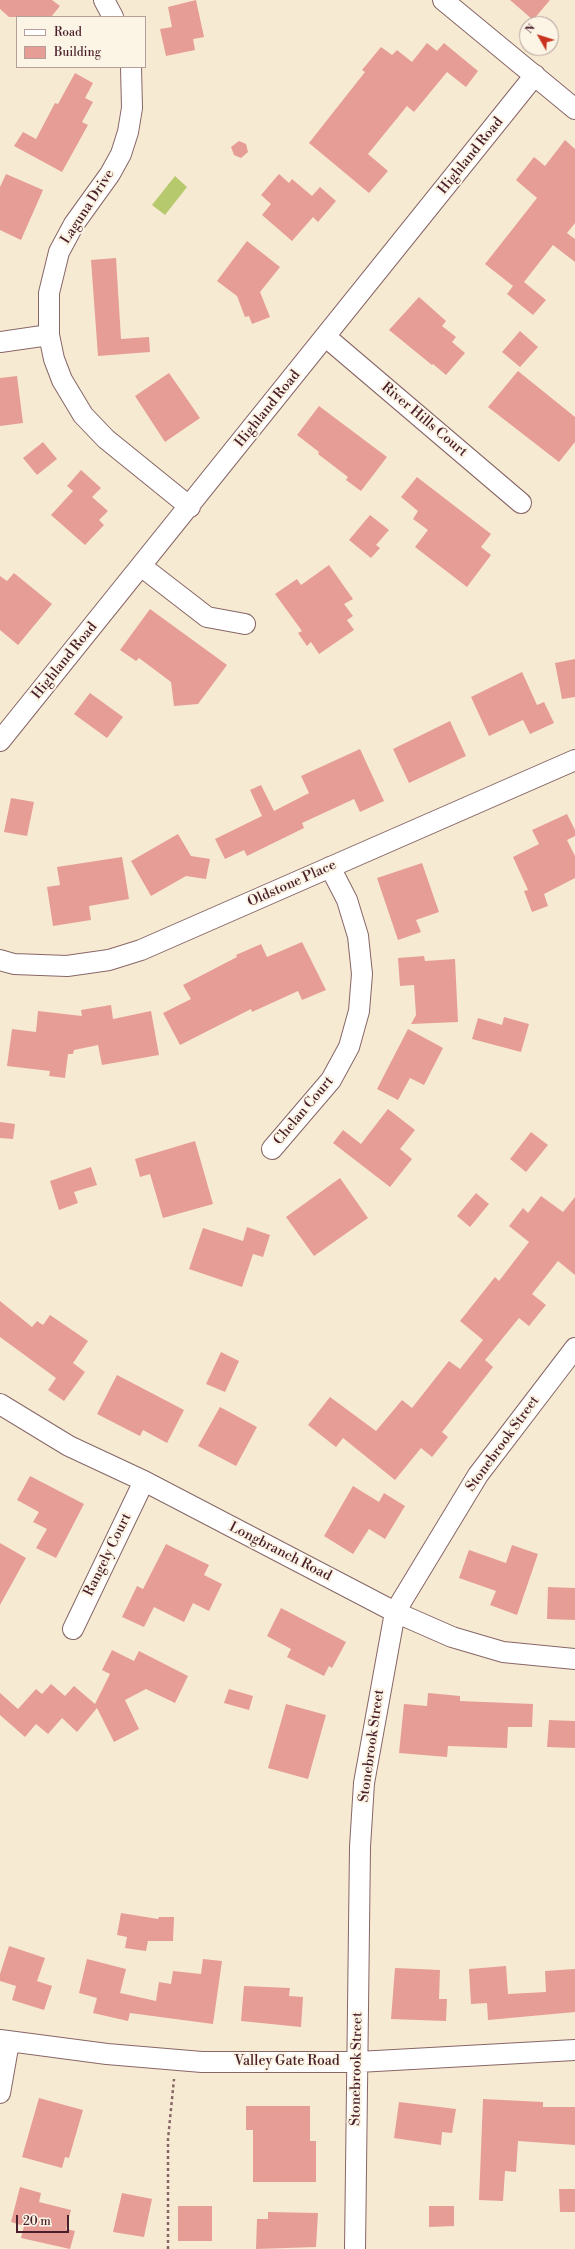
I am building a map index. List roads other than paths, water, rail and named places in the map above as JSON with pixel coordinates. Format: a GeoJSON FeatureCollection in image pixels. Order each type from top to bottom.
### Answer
{"type":"FeatureCollection","features":[{"type":"Feature","properties":{"kind":"street"},"geometry":{"type":"LineString","coordinates":[[104,0],[113,16]]}},
{"type":"Feature","properties":{"kind":"street"},"geometry":{"type":"LineString","coordinates":[[443,0],[575,109]]}},
{"type":"Feature","properties":{"kind":"street","name":"Laguna Drive"},"geometry":{"type":"LineString","coordinates":[[131,68],[132,108],[128,132],[121,154],[110,174],[74,224],[59,252],[49,293],[49,335],[54,359],[62,380],[83,415],[106,439],[190,507]]}},
{"type":"Feature","properties":{"kind":"street","name":"Highland Road"},"geometry":{"type":"LineString","coordinates":[[0,741],[190,507],[535,76]]}},
{"type":"Feature","properties":{"kind":"street"},"geometry":{"type":"LineString","coordinates":[[0,342],[49,335]]}},
{"type":"Feature","properties":{"kind":"street","name":"River Hills Court"},"geometry":{"type":"LineString","coordinates":[[326,337],[521,503]]}},
{"type":"Feature","properties":{"kind":"street"},"geometry":{"type":"LineString","coordinates":[[142,566],[206,617],[245,624]]}},
{"type":"Feature","properties":{"kind":"street","name":"Oldstone Place"},"geometry":{"type":"LineString","coordinates":[[0,960],[14,964],[67,966],[109,960],[142,950],[575,760]]}},
{"type":"Feature","properties":{"kind":"street","name":"Chelan Court"},"geometry":{"type":"LineString","coordinates":[[272,1149],[331,1080],[348,1047],[359,1011],[362,974],[358,936],[348,900],[330,867]]}},
{"type":"Feature","properties":{"kind":"street","name":"Stonebrook Street"},"geometry":{"type":"LineString","coordinates":[[355,2249],[360,1847],[364,1783],[395,1612],[478,1474],[575,1348]]}},
{"type":"Feature","properties":{"kind":"street","name":"Longbranch Road"},"geometry":{"type":"LineString","coordinates":[[0,1404],[69,1446],[144,1481],[395,1612],[452,1637],[503,1652],[575,1659]]}},
{"type":"Feature","properties":{"kind":"street","name":"Rangely Court"},"geometry":{"type":"LineString","coordinates":[[73,1629],[144,1481]]}},
{"type":"Feature","properties":{"kind":"street"},"geometry":{"type":"LineString","coordinates":[[0,2093],[4,2041]]}},
{"type":"Feature","properties":{"kind":"street","name":"Valley Gate Road"},"geometry":{"type":"LineString","coordinates":[[4,2041],[107,2054],[202,2062],[358,2062],[575,2050]]}}]}
